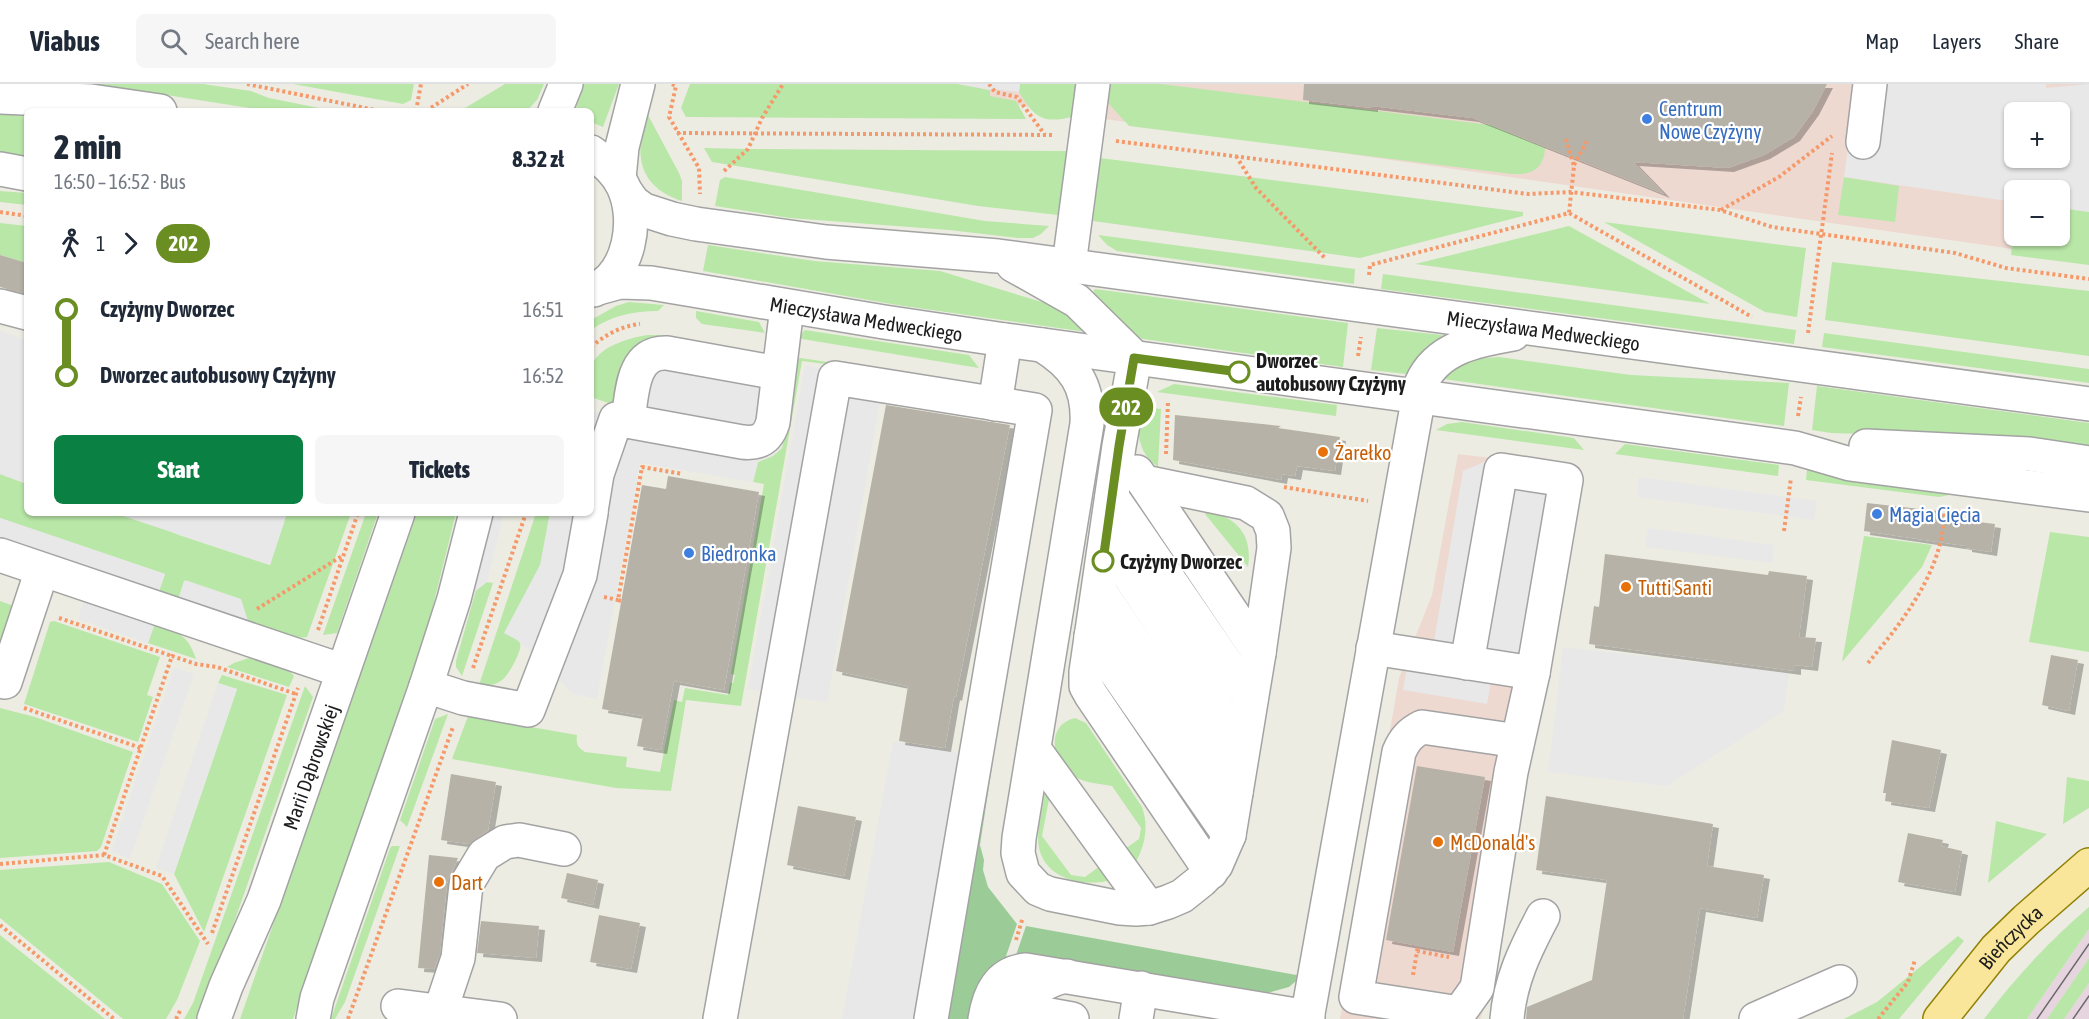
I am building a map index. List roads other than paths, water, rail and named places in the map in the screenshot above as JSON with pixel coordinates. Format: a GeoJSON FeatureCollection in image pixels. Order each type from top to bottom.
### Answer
{"type":"FeatureCollection","features":[{"type":"Feature","properties":{"kind":"main road","name":"Bieńczycka"},"geometry":{"type":"LineString","coordinates":[[1940,1019],[1996,949],[2089,865]]}},
{"type":"Feature","properties":{"kind":"street"},"geometry":{"type":"LineString","coordinates":[[556,108],[566,84]]}},
{"type":"Feature","properties":{"kind":"street"},"geometry":{"type":"LineString","coordinates":[[595,290],[614,274],[628,243],[631,227],[622,185],[622,147],[638,84]]}},
{"type":"Feature","properties":{"kind":"street"},"geometry":{"type":"LineString","coordinates":[[1069,265],[1093,84]]}},
{"type":"Feature","properties":{"kind":"street"},"geometry":{"type":"LineString","coordinates":[[1863,142],[1870,84]]}},
{"type":"Feature","properties":{"kind":"street"},"geometry":{"type":"LineString","coordinates":[[0,97],[91,101],[139,108]]}},
{"type":"Feature","properties":{"kind":"street","name":"Mieczysława Medweckiego"},"geometry":{"type":"LineString","coordinates":[[594,154],[609,166],[633,202],[644,210],[696,224],[826,242],[998,256],[1069,265],[2089,404]]}},
{"type":"Feature","properties":{"kind":"street"},"geometry":{"type":"LineString","coordinates":[[0,169],[24,173]]}},
{"type":"Feature","properties":{"kind":"street","name":"Mieczysława Medweckiego"},"geometry":{"type":"LineString","coordinates":[[998,256],[1077,301],[1134,358]]}},
{"type":"Feature","properties":{"kind":"street","name":"Mieczysława Medweckiego"},"geometry":{"type":"LineString","coordinates":[[595,290],[620,282],[640,281],[787,307],[1005,340],[1418,397],[1796,435],[1852,446],[2029,454],[2089,463]]}},
{"type":"Feature","properties":{"kind":"street"},"geometry":{"type":"LineString","coordinates":[[0,306],[24,312]]}},
{"type":"Feature","properties":{"kind":"street"},"geometry":{"type":"LineString","coordinates":[[594,493],[597,474],[615,419],[754,443],[764,439],[770,433],[773,422],[787,307]]}},
{"type":"Feature","properties":{"kind":"street"},"geometry":{"type":"LineString","coordinates":[[985,1019],[987,1004],[994,988],[1003,978],[1018,971],[1034,970],[1167,1006],[1307,1018],[1418,397],[1425,376],[1439,360],[1451,351],[1467,344],[1483,339],[1542,330]]}},
{"type":"Feature","properties":{"kind":"street"},"geometry":{"type":"LineString","coordinates":[[995,404],[1005,340]]}},
{"type":"Feature","properties":{"kind":"street"},"geometry":{"type":"LineString","coordinates":[[1042,345],[1056,354],[1074,371],[1083,390],[1088,415],[1018,853],[1023,873],[1030,882],[1050,894],[1120,908],[1149,908],[1182,896],[1211,872],[1228,835],[1259,653],[1274,540],[1267,516],[1254,507],[1238,501],[1144,482]]}},
{"type":"Feature","properties":{"kind":"street"},"geometry":{"type":"LineString","coordinates":[[628,421],[636,376],[641,363],[652,354],[666,353],[778,373]]}},
{"type":"Feature","properties":{"kind":"street"},"geometry":{"type":"LineString","coordinates":[[1134,358],[1086,672],[1088,690],[1211,872]]}},
{"type":"Feature","properties":{"kind":"street"},"geometry":{"type":"LineString","coordinates":[[720,1019],[835,378],[1035,410],[930,1019]]}},
{"type":"Feature","properties":{"kind":"street","name":"Mieczysława Medweckiego"},"geometry":{"type":"LineString","coordinates":[[1796,435],[1850,464],[2089,495]]}},
{"type":"Feature","properties":{"kind":"street"},"geometry":{"type":"LineString","coordinates":[[1119,446],[1259,653]]}},
{"type":"Feature","properties":{"kind":"street"},"geometry":{"type":"LineString","coordinates":[[1467,663],[1501,470],[1566,480],[1533,674],[1518,741],[1477,988],[1462,1008],[1453,1012],[1356,997],[1402,743],[1422,727],[1518,741]]}},
{"type":"Feature","properties":{"kind":"street"},"geometry":{"type":"LineString","coordinates":[[1112,497],[1251,699]]}},
{"type":"Feature","properties":{"kind":"street","name":"Marii Dąbrowskiej"},"geometry":{"type":"LineString","coordinates":[[214,1019],[264,900],[397,516]]}},
{"type":"Feature","properties":{"kind":"street"},"geometry":{"type":"LineString","coordinates":[[313,1019],[317,998],[426,686],[454,599],[475,516]]}},
{"type":"Feature","properties":{"kind":"street"},"geometry":{"type":"LineString","coordinates":[[426,686],[464,698],[528,710],[580,575],[590,516]]}},
{"type":"Feature","properties":{"kind":"street"},"geometry":{"type":"LineString","coordinates":[[1106,541],[1244,746]]}},
{"type":"Feature","properties":{"kind":"street"},"geometry":{"type":"LineString","coordinates":[[0,555],[343,671]]}},
{"type":"Feature","properties":{"kind":"street"},"geometry":{"type":"LineString","coordinates":[[9,693],[5,682],[42,570]]}},
{"type":"Feature","properties":{"kind":"street"},"geometry":{"type":"LineString","coordinates":[[1099,590],[1236,792]]}},
{"type":"Feature","properties":{"kind":"street"},"geometry":{"type":"LineString","coordinates":[[1091,636],[1228,835]]}},
{"type":"Feature","properties":{"kind":"street"},"geometry":{"type":"LineString","coordinates":[[1373,648],[1533,674]]}},
{"type":"Feature","properties":{"kind":"street"},"geometry":{"type":"LineString","coordinates":[[1034,749],[1149,908]]}},
{"type":"Feature","properties":{"kind":"street"},"geometry":{"type":"LineString","coordinates":[[440,1012],[458,958],[466,885],[484,855],[505,842],[519,840],[564,849]]}},
{"type":"Feature","properties":{"kind":"street"},"geometry":{"type":"LineString","coordinates":[[1507,1019],[1508,999],[1514,977],[1543,916]]}},
{"type":"Feature","properties":{"kind":"street"},"geometry":{"type":"LineString","coordinates":[[1046,1018],[1040,992],[1059,977]]}},
{"type":"Feature","properties":{"kind":"street"},"geometry":{"type":"LineString","coordinates":[[1756,1019],[1840,982]]}},
{"type":"Feature","properties":{"kind":"street"},"geometry":{"type":"LineString","coordinates":[[398,1006],[500,1019]]}},
{"type":"Feature","properties":{"kind":"tram line"},"geometry":{"type":"LineString","coordinates":[[2037,1019],[2089,944]]}},
{"type":"Feature","properties":{"kind":"tram line"},"geometry":{"type":"LineString","coordinates":[[2073,1019],[2089,996]]}},
{"type":"Feature","properties":{"kind":"place","name":"Centrum Nowe Czyżyny"},"geometry":{"type":"Point","coordinates":[1647,119]}},
{"type":"Feature","properties":{"kind":"place","name":"Dworzec autobusowy Czyżyny"},"geometry":{"type":"Point","coordinates":[1239,372]}},
{"type":"Feature","properties":{"kind":"place","name":"Żarełko"},"geometry":{"type":"Point","coordinates":[1323,452]}},
{"type":"Feature","properties":{"kind":"place","name":"Magia Cięcia"},"geometry":{"type":"Point","coordinates":[1877,514]}},
{"type":"Feature","properties":{"kind":"place","name":"Biedronka"},"geometry":{"type":"Point","coordinates":[689,553]}},
{"type":"Feature","properties":{"kind":"place","name":"Czyżyny Dworzec"},"geometry":{"type":"Point","coordinates":[1103,561]}},
{"type":"Feature","properties":{"kind":"place","name":"Tutti Santi"},"geometry":{"type":"Point","coordinates":[1626,587]}},
{"type":"Feature","properties":{"kind":"place","name":"McDonald's"},"geometry":{"type":"Point","coordinates":[1438,842]}},
{"type":"Feature","properties":{"kind":"place","name":"Dart"},"geometry":{"type":"Point","coordinates":[439,882]}}]}
